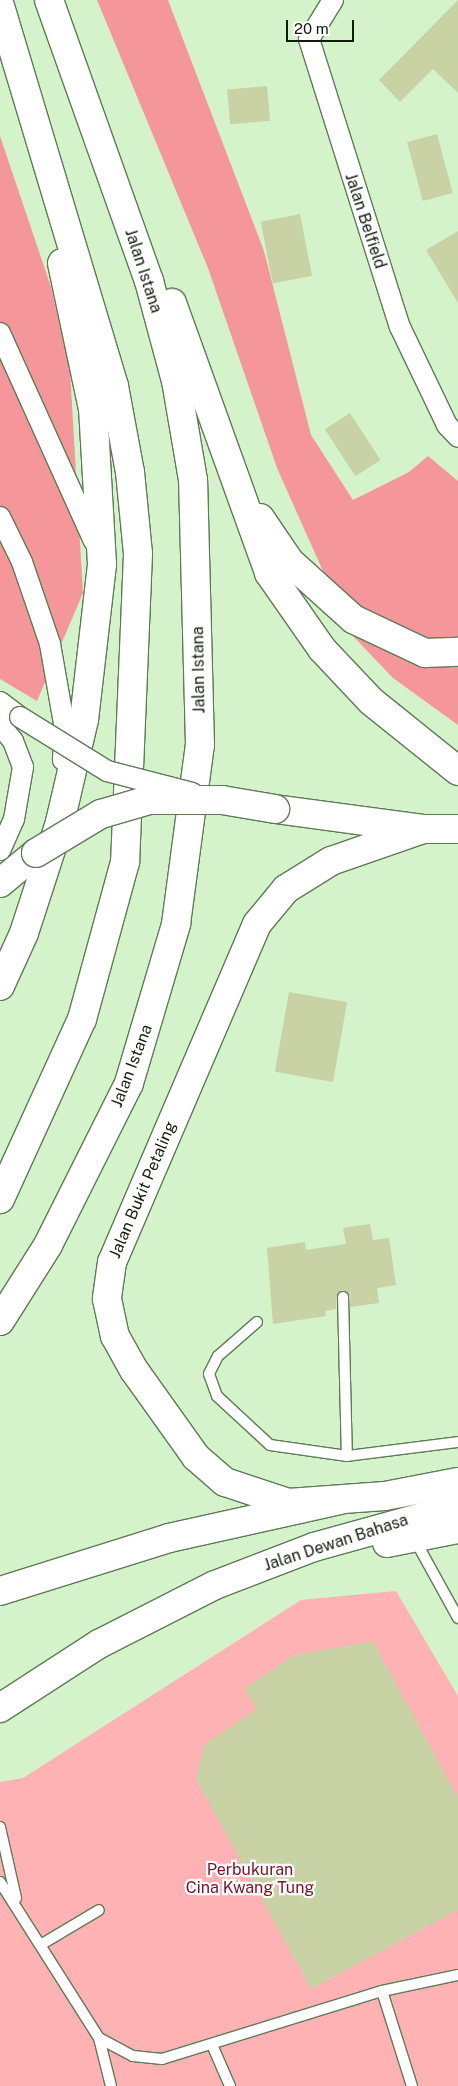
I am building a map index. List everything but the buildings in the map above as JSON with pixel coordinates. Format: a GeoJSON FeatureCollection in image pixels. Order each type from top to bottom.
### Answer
{"type":"FeatureCollection","features":[{"type":"Feature","properties":{"kind":"main road","name":"Jalan Istana"},"geometry":{"type":"LineString","coordinates":[[0,1321],[48,1245],[129,1083],[176,924],[200,745],[193,480],[169,354],[149,281],[49,0]]}},
{"type":"Feature","properties":{"kind":"main road"},"geometry":{"type":"LineString","coordinates":[[0,6],[31,100],[114,386],[130,472],[138,554],[136,681],[125,862],[82,1019],[0,1199]]}},
{"type":"Feature","properties":{"kind":"main road"},"geometry":{"type":"LineString","coordinates":[[0,986],[24,934],[60,822],[84,720],[102,564],[93,409],[31,100]]}},
{"type":"Feature","properties":{"kind":"main road"},"geometry":{"type":"LineString","coordinates":[[104,157],[171,301],[269,573],[322,649],[371,701],[458,772]]}},
{"type":"Feature","properties":{"kind":"main road"},"geometry":{"type":"LineString","coordinates":[[239,488],[290,562],[353,619],[425,653],[458,652]]}},
{"type":"Feature","properties":{"kind":"main road"},"geometry":{"type":"LineString","coordinates":[[0,883],[36,853],[101,814],[149,800],[222,800],[422,829],[458,829]]}},
{"type":"Feature","properties":{"kind":"main road","name":"Jalan Bukit Petaling"},"geometry":{"type":"LineString","coordinates":[[422,829],[331,862],[286,889],[257,924],[112,1262],[107,1299],[115,1336],[134,1370],[196,1457],[225,1482],[288,1502],[385,1496],[458,1482]]}},
{"type":"Feature","properties":{"kind":"main road"},"geometry":{"type":"LineString","coordinates":[[385,1496],[458,1490]]}},
{"type":"Feature","properties":{"kind":"main road"},"geometry":{"type":"LineString","coordinates":[[0,1591],[169,1538],[341,1500]]}},
{"type":"Feature","properties":{"kind":"main road","name":"Jalan Dewan Bahasa"},"geometry":{"type":"LineString","coordinates":[[0,1708],[99,1644],[216,1585],[314,1547],[458,1507]]}},
{"type":"Feature","properties":{"kind":"main road","name":"Jalan Dewan Bahasa"},"geometry":{"type":"LineString","coordinates":[[216,1585],[413,1537],[458,1529]]}},
{"type":"Feature","properties":{"kind":"street","name":"Jalan Belfield"},"geometry":{"type":"LineString","coordinates":[[333,0],[309,39],[400,326],[447,425],[458,437]]}},
{"type":"Feature","properties":{"kind":"street"},"geometry":{"type":"LineString","coordinates":[[0,333],[85,513],[102,564]]}},
{"type":"Feature","properties":{"kind":"street"},"geometry":{"type":"LineString","coordinates":[[0,517],[22,562],[50,644],[65,729],[60,822]]}},
{"type":"Feature","properties":{"kind":"street"},"geometry":{"type":"LineString","coordinates":[[0,702],[20,717],[107,771],[222,800]]}},
{"type":"Feature","properties":{"kind":"street"},"geometry":{"type":"LineString","coordinates":[[0,725],[13,741],[23,767],[14,819],[0,850]]}},
{"type":"Feature","properties":{"kind":"lane"},"geometry":{"type":"LineString","coordinates":[[343,1297],[347,1456]]}},
{"type":"Feature","properties":{"kind":"lane"},"geometry":{"type":"LineString","coordinates":[[256,1322],[218,1356],[209,1374],[218,1396],[270,1445],[347,1456],[458,1442]]}},
{"type":"Feature","properties":{"kind":"lane"},"geometry":{"type":"LineString","coordinates":[[413,1537],[458,1618]]}},
{"type":"Feature","properties":{"kind":"lane"},"geometry":{"type":"LineString","coordinates":[[0,1828],[16,1901]]}},
{"type":"Feature","properties":{"kind":"lane"},"geometry":{"type":"LineString","coordinates":[[0,1882],[16,1901],[99,2038],[111,2086]]}},
{"type":"Feature","properties":{"kind":"lane"},"geometry":{"type":"LineString","coordinates":[[42,1944],[99,1910]]}},
{"type":"Feature","properties":{"kind":"lane"},"geometry":{"type":"LineString","coordinates":[[99,2038],[134,2056],[162,2059],[213,2047],[382,1991],[458,1975]]}},
{"type":"Feature","properties":{"kind":"lane"},"geometry":{"type":"LineString","coordinates":[[382,1991],[412,2086]]}},
{"type":"Feature","properties":{"kind":"lane"},"geometry":{"type":"LineString","coordinates":[[213,2047],[230,2086]]}},
{"type":"Feature","properties":{"kind":"green space","name":"Perbukuran Cina Kwang Tung"},"geometry":{"type":"Polygon","coordinates":[[[396,1591],[458,1696],[458,2086],[0,2086],[0,1782],[23,1778],[301,1600],[396,1591]]]}},
{"type":"Feature","properties":{"kind":"shaded area"},"geometry":{"type":"Polygon","coordinates":[[[97,0],[168,0],[264,251],[311,435],[353,500],[409,472],[428,456],[458,481],[458,725],[393,678],[351,634],[277,468],[208,268],[97,0]]]}},
{"type":"Feature","properties":{"kind":"shaded area"},"geometry":{"type":"Polygon","coordinates":[[[0,136],[51,287],[70,370],[83,593],[37,701],[0,679],[0,136]]]}}]}
